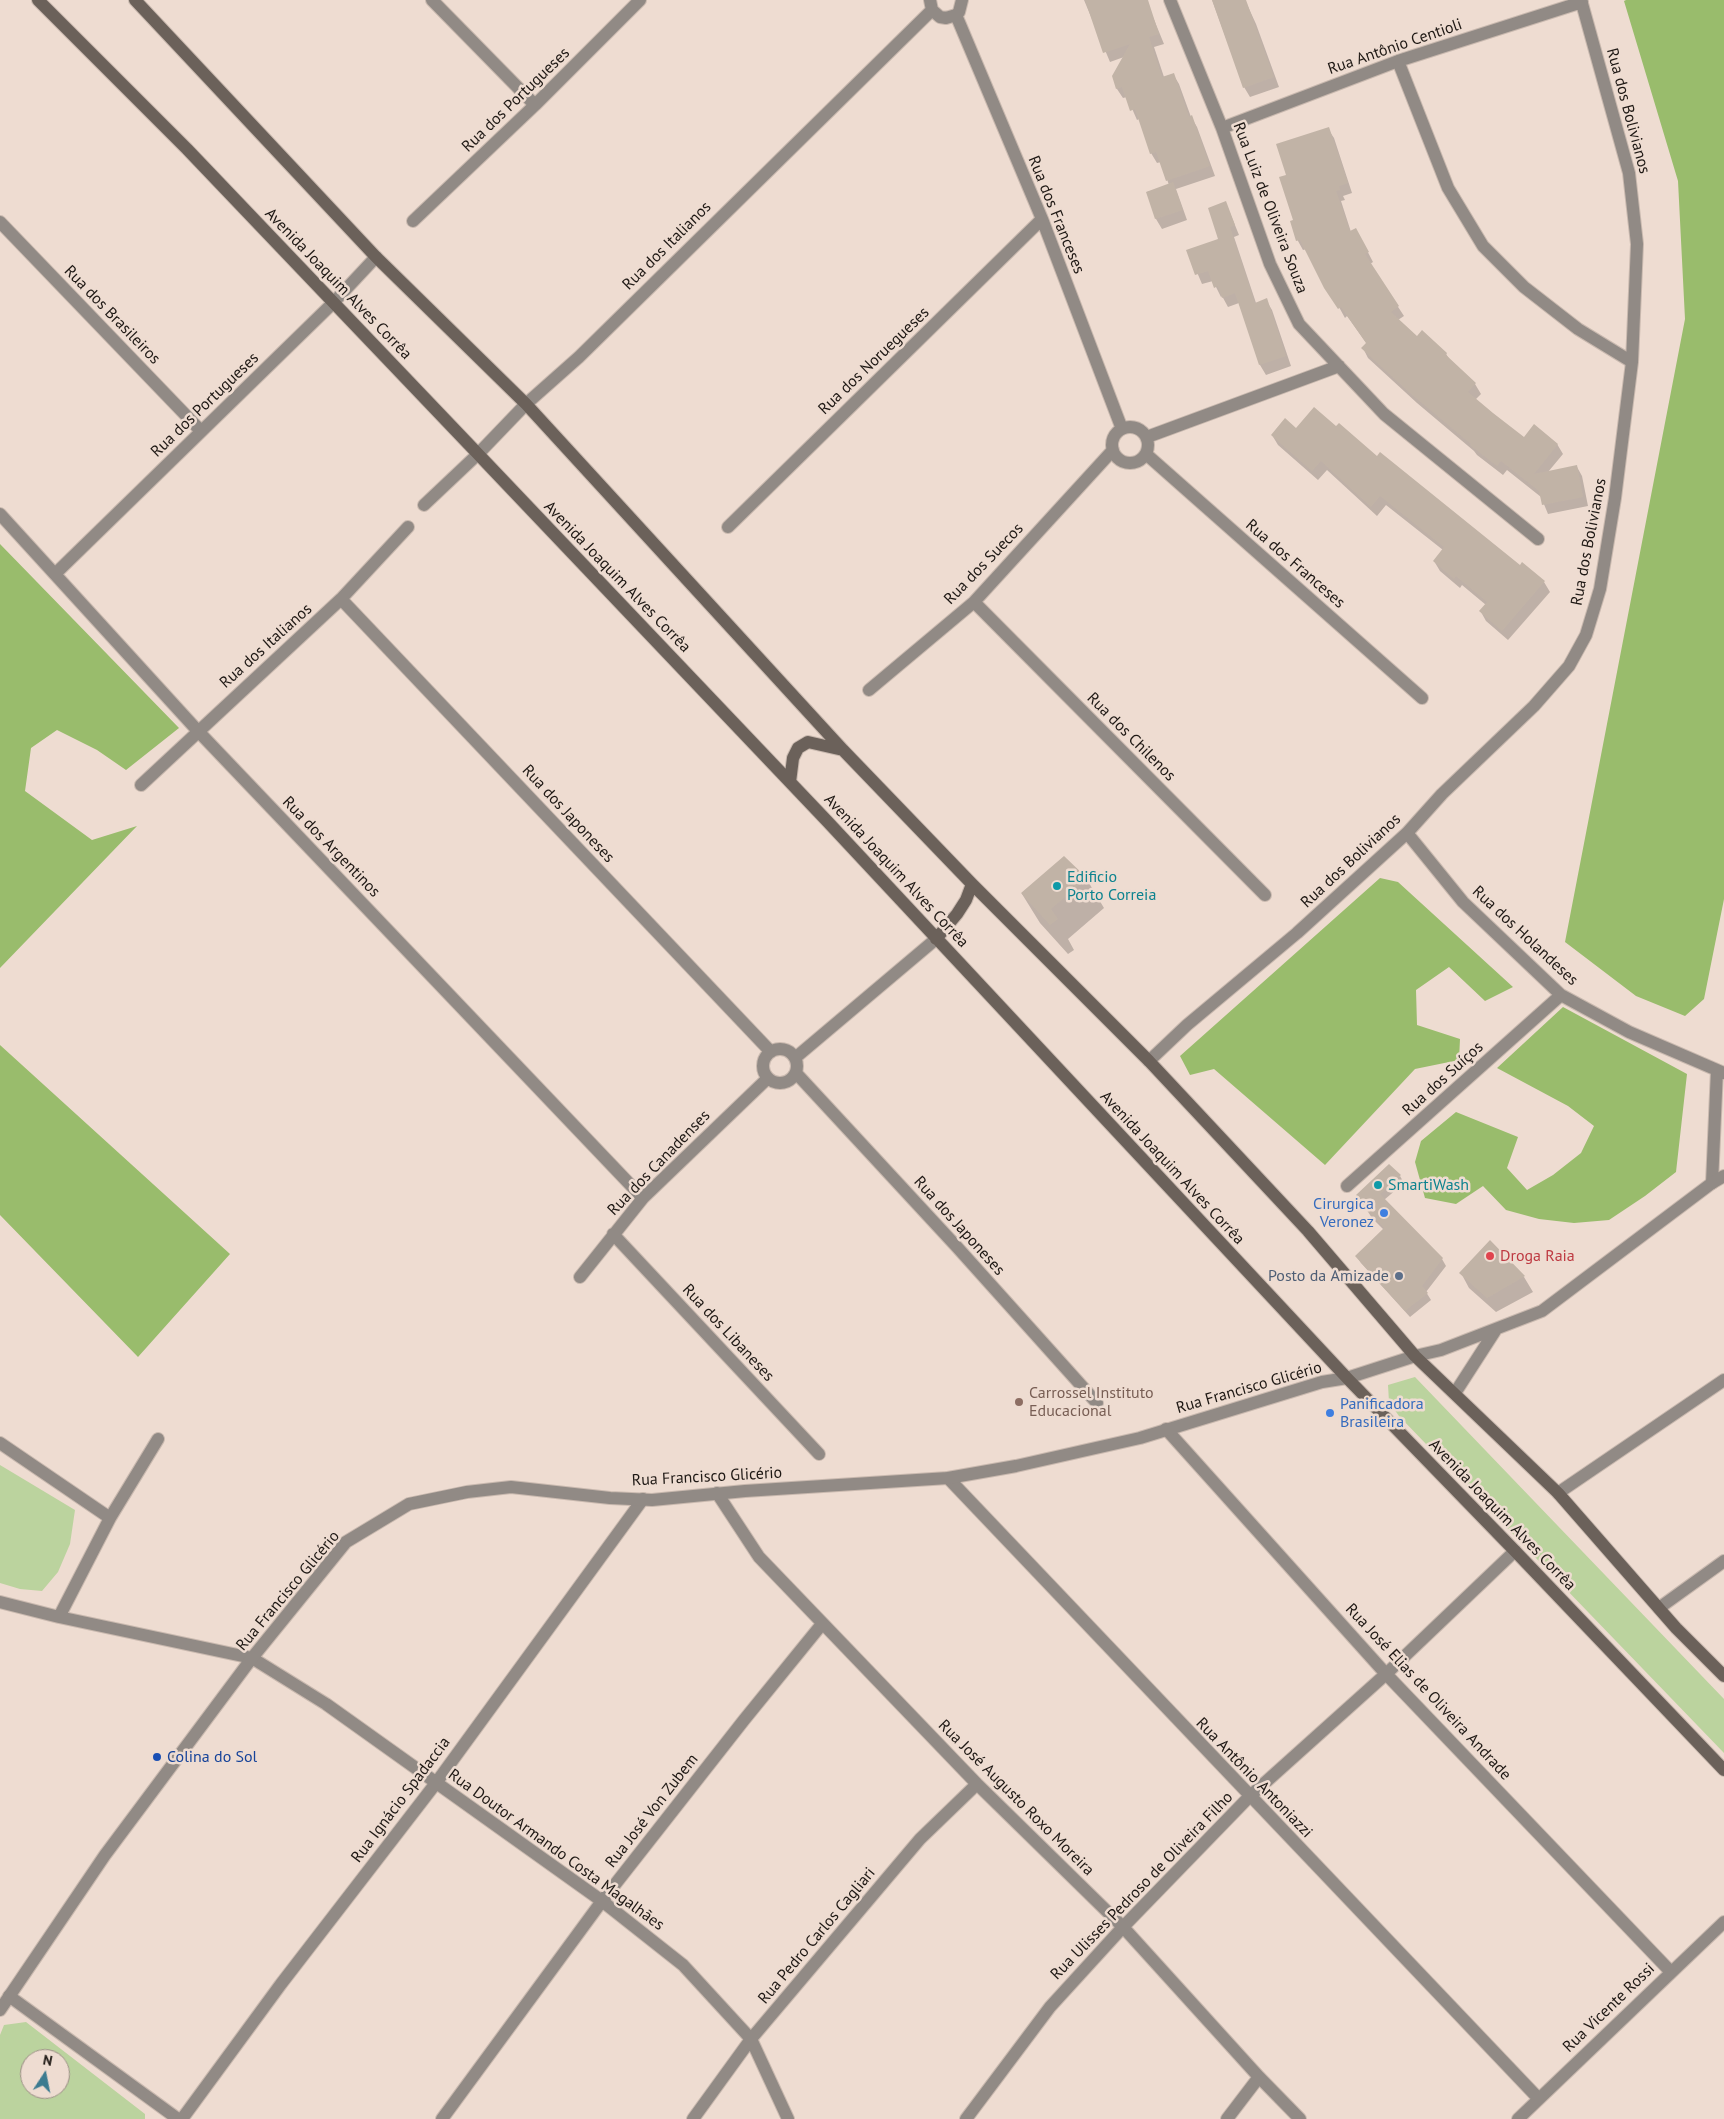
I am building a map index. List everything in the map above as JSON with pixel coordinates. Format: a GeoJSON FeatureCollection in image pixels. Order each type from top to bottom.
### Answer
{"type":"FeatureCollection","features":[{"type":"Feature","properties":{"kind":"main road","name":"Avenida Joaquim Alves Corrêa"},"geometry":{"type":"LineString","coordinates":[[38,0],[187,150],[478,454],[790,782],[1347,1378],[1724,1770]]}},
{"type":"Feature","properties":{"kind":"main road"},"geometry":{"type":"LineString","coordinates":[[134,0],[376,257],[526,404],[843,750],[972,884],[1149,1061],[1308,1231],[1415,1356],[1558,1494],[1676,1628],[1724,1676]]}},
{"type":"Feature","properties":{"kind":"main road"},"geometry":{"type":"LineString","coordinates":[[790,782],[793,758],[798,748],[808,742],[843,750]]}},
{"type":"Feature","properties":{"kind":"main road"},"geometry":{"type":"LineString","coordinates":[[936,939],[958,914],[972,884]]}},
{"type":"Feature","properties":{"kind":"street"},"geometry":{"type":"LineString","coordinates":[[432,0],[535,106]]}},
{"type":"Feature","properties":{"kind":"street","name":"Rua dos Portugueses"},"geometry":{"type":"LineString","coordinates":[[413,221],[535,106],[640,0]]}},
{"type":"Feature","properties":{"kind":"street"},"geometry":{"type":"LineString","coordinates":[[931,5],[940,17],[946,18],[956,15],[962,7],[962,0]]}},
{"type":"Feature","properties":{"kind":"street","name":"Rua Luiz de Oliveira Souza"},"geometry":{"type":"LineString","coordinates":[[1170,0],[1222,128],[1270,264],[1299,324],[1384,414],[1538,539]]}},
{"type":"Feature","properties":{"kind":"street","name":"Rua Antônio Centioli"},"geometry":{"type":"LineString","coordinates":[[1222,128],[1398,61],[1581,1]]}},
{"type":"Feature","properties":{"kind":"street","name":"Rua dos Bolivianos"},"geometry":{"type":"LineString","coordinates":[[1149,1061],[1187,1025],[1297,933],[1407,833],[1442,794],[1540,699],[1569,666],[1586,635],[1600,589],[1613,510],[1632,362],[1637,244],[1629,173],[1581,1]]}},
{"type":"Feature","properties":{"kind":"street","name":"Rua dos Italianos"},"geometry":{"type":"LineString","coordinates":[[424,505],[478,454],[526,404],[579,357],[931,5]]}},
{"type":"Feature","properties":{"kind":"street","name":"Rua dos Franceses"},"geometry":{"type":"LineString","coordinates":[[956,15],[1042,219],[1122,429]]}},
{"type":"Feature","properties":{"kind":"street"},"geometry":{"type":"LineString","coordinates":[[1398,61],[1448,188],[1483,246],[1524,287],[1578,329],[1632,362]]}},
{"type":"Feature","properties":{"kind":"street","name":"Rua dos Noruegueses"},"geometry":{"type":"LineString","coordinates":[[728,527],[1042,219]]}},
{"type":"Feature","properties":{"kind":"street","name":"Rua dos Brasileiros"},"geometry":{"type":"LineString","coordinates":[[0,222],[201,431]]}},
{"type":"Feature","properties":{"kind":"street","name":"Rua dos Portugueses"},"geometry":{"type":"LineString","coordinates":[[55,574],[333,303],[376,257]]}},
{"type":"Feature","properties":{"kind":"street"},"geometry":{"type":"LineString","coordinates":[[1147,437],[1339,366]]}},
{"type":"Feature","properties":{"kind":"street"},"geometry":{"type":"LineString","coordinates":[[1134,427],[1147,437],[1146,454],[1137,461],[1126,462],[1116,455],[1113,450],[1114,438],[1122,429],[1134,427]]}},
{"type":"Feature","properties":{"kind":"street","name":"Rua dos Suecos"},"geometry":{"type":"LineString","coordinates":[[869,690],[974,602],[1113,450]]}},
{"type":"Feature","properties":{"kind":"street","name":"Rua dos Franceses"},"geometry":{"type":"LineString","coordinates":[[1146,454],[1422,698]]}},
{"type":"Feature","properties":{"kind":"street","name":"Rua dos Argentinos"},"geometry":{"type":"LineString","coordinates":[[0,514],[198,730],[643,1198]]}},
{"type":"Feature","properties":{"kind":"street","name":"Rua dos Italianos"},"geometry":{"type":"LineString","coordinates":[[141,784],[341,599],[408,527]]}},
{"type":"Feature","properties":{"kind":"street","name":"Rua dos Japoneses"},"geometry":{"type":"LineString","coordinates":[[341,599],[771,1052]]}},
{"type":"Feature","properties":{"kind":"street","name":"Rua dos Chilenos"},"geometry":{"type":"LineString","coordinates":[[974,602],[1265,895]]}},
{"type":"Feature","properties":{"kind":"street","name":"Rua dos Holandeses"},"geometry":{"type":"LineString","coordinates":[[1407,833],[1463,902],[1561,995],[1630,1032],[1720,1072]]}},
{"type":"Feature","properties":{"kind":"street"},"geometry":{"type":"LineString","coordinates":[[795,1058],[936,939]]}},
{"type":"Feature","properties":{"kind":"street","name":"Rua dos Suíços"},"geometry":{"type":"LineString","coordinates":[[1347,1186],[1561,995]]}},
{"type":"Feature","properties":{"kind":"street"},"geometry":{"type":"LineString","coordinates":[[776,1050],[787,1051],[795,1058],[798,1068],[796,1074],[788,1082],[778,1084],[768,1078],[763,1068],[767,1056],[771,1052],[776,1050]]}},
{"type":"Feature","properties":{"kind":"street"},"geometry":{"type":"LineString","coordinates":[[1712,1183],[1720,1072]]}},
{"type":"Feature","properties":{"kind":"street","name":"Rua dos Japoneses"},"geometry":{"type":"LineString","coordinates":[[796,1074],[957,1247],[1096,1403]]}},
{"type":"Feature","properties":{"kind":"street","name":"Rua dos Canadenses"},"geometry":{"type":"LineString","coordinates":[[580,1277],[643,1198],[768,1078]]}},
{"type":"Feature","properties":{"kind":"street","name":"Rua Francisco Glicério"},"geometry":{"type":"LineString","coordinates":[[0,2010],[105,1855],[252,1658],[346,1542],[409,1504],[467,1492],[511,1486],[610,1498],[643,1499],[948,1478],[1065,1456],[1140,1438],[1322,1382],[1347,1378],[1415,1356],[1442,1350],[1495,1331],[1542,1311],[1712,1183],[1724,1176]]}},
{"type":"Feature","properties":{"kind":"street","name":"Rua dos Libaneses"},"geometry":{"type":"LineString","coordinates":[[613,1234],[819,1454]]}},
{"type":"Feature","properties":{"kind":"street"},"geometry":{"type":"LineString","coordinates":[[1454,1393],[1495,1331]]}},
{"type":"Feature","properties":{"kind":"street"},"geometry":{"type":"LineString","coordinates":[[1558,1494],[1724,1380]]}},
{"type":"Feature","properties":{"kind":"street","name":"Rua José Elias de Oliveira Andrade"},"geometry":{"type":"LineString","coordinates":[[1166,1429],[1386,1674],[1671,1972]]}},
{"type":"Feature","properties":{"kind":"street"},"geometry":{"type":"LineString","coordinates":[[59,1617],[110,1518],[158,1439]]}},
{"type":"Feature","properties":{"kind":"street"},"geometry":{"type":"LineString","coordinates":[[0,1443],[110,1518]]}},
{"type":"Feature","properties":{"kind":"street","name":"Rua Antônio Antoniazzi"},"geometry":{"type":"LineString","coordinates":[[948,1478],[1249,1797],[1539,2098]]}},
{"type":"Feature","properties":{"kind":"street","name":"Rua José Augusto Roxo Moreira"},"geometry":{"type":"LineString","coordinates":[[717,1493],[759,1557],[977,1784],[1123,1927],[1259,2078],[1300,2119]]}},
{"type":"Feature","properties":{"kind":"street","name":"Rua Ignácio Spadaccia"},"geometry":{"type":"LineString","coordinates":[[182,2119],[281,1984],[436,1782],[643,1499]]}},
{"type":"Feature","properties":{"kind":"street","name":"Rua Ulisses Pedroso de Oliveira Filho"},"geometry":{"type":"LineString","coordinates":[[966,2119],[1050,2007],[1123,1927],[1249,1797],[1386,1674],[1515,1551]]}},
{"type":"Feature","properties":{"kind":"street"},"geometry":{"type":"LineString","coordinates":[[1659,1608],[1724,1561]]}},
{"type":"Feature","properties":{"kind":"street","name":"Rua Doutor Armando Costa Magalhães"},"geometry":{"type":"LineString","coordinates":[[0,1602],[59,1617],[252,1658],[326,1704],[602,1901],[683,1966],[751,2039],[788,2119]]}},
{"type":"Feature","properties":{"kind":"street","name":"Rua José Von Zubem"},"geometry":{"type":"LineString","coordinates":[[442,2119],[602,1901],[822,1624]]}},
{"type":"Feature","properties":{"kind":"street","name":"Rua Pedro Carlos Cagliari"},"geometry":{"type":"LineString","coordinates":[[693,2119],[751,2039],[920,1839],[977,1784]]}},
{"type":"Feature","properties":{"kind":"street","name":"Rua Vicente Rossi"},"geometry":{"type":"LineString","coordinates":[[1518,2119],[1724,1922]]}},
{"type":"Feature","properties":{"kind":"street"},"geometry":{"type":"LineString","coordinates":[[9,1996],[178,2119]]}},
{"type":"Feature","properties":{"kind":"street"},"geometry":{"type":"LineString","coordinates":[[1227,2119],[1259,2078]]}},
{"type":"Feature","properties":{"kind":"green space"},"geometry":{"type":"Polygon","coordinates":[[[1724,0],[1724,899],[1704,999],[1685,1016],[1636,996],[1565,942],[1685,319],[1678,181],[1624,1],[1724,0]]]}},
{"type":"Feature","properties":{"kind":"green space"},"geometry":{"type":"Polygon","coordinates":[[[0,544],[179,728],[126,770],[97,750],[57,730],[31,748],[25,791],[92,840],[137,826],[0,968],[0,544]]]}},
{"type":"Feature","properties":{"kind":"green space"},"geometry":{"type":"Polygon","coordinates":[[[1380,878],[1398,882],[1513,987],[1485,1001],[1449,967],[1416,990],[1417,1025],[1460,1039],[1459,1060],[1415,1069],[1325,1165],[1214,1069],[1190,1075],[1180,1056],[1380,878]]]}},
{"type":"Feature","properties":{"kind":"green space"},"geometry":{"type":"Polygon","coordinates":[[[1563,1007],[1687,1074],[1676,1172],[1609,1220],[1574,1223],[1539,1219],[1506,1210],[1483,1186],[1456,1204],[1425,1198],[1415,1162],[1421,1141],[1456,1112],[1518,1137],[1507,1168],[1527,1190],[1553,1175],[1581,1153],[1594,1126],[1568,1106],[1497,1068],[1563,1007]]]}},
{"type":"Feature","properties":{"kind":"green space"},"geometry":{"type":"Polygon","coordinates":[[[0,1045],[230,1254],[138,1357],[0,1215],[0,1045]]]}},
{"type":"Feature","properties":{"kind":"green space"},"geometry":{"type":"Polygon","coordinates":[[[1415,1377],[1724,1699],[1724,1753],[1399,1416],[1389,1402],[1388,1385],[1415,1377]]]}},
{"type":"Feature","properties":{"kind":"green space"},"geometry":{"type":"Polygon","coordinates":[[[0,1465],[75,1510],[70,1544],[58,1572],[42,1591],[20,1589],[0,1583],[0,1465]]]}},
{"type":"Feature","properties":{"kind":"green space"},"geometry":{"type":"Polygon","coordinates":[[[26,2022],[61,2049],[20,2049],[20,2099],[70,2099],[70,2056],[145,2114],[145,2119],[0,2119],[0,2035],[4,2025],[26,2022]]]}},
{"type":"Feature","properties":{"kind":"building"},"geometry":{"type":"Polygon","coordinates":[[[1085,0],[1148,0],[1159,34],[1149,37],[1162,77],[1174,73],[1189,117],[1192,115],[1210,166],[1166,181],[1156,152],[1150,154],[1135,109],[1130,111],[1122,87],[1116,89],[1112,76],[1130,44],[1103,53],[1085,0]]]}},
{"type":"Feature","properties":{"kind":"building"},"geometry":{"type":"Polygon","coordinates":[[[1212,0],[1246,0],[1274,77],[1243,88],[1212,0]]]}},
{"type":"Feature","properties":{"kind":"building"},"geometry":{"type":"Polygon","coordinates":[[[1329,127],[1348,183],[1339,186],[1340,190],[1336,191],[1350,231],[1356,228],[1369,252],[1365,254],[1399,306],[1391,312],[1417,336],[1422,330],[1447,353],[1446,355],[1476,383],[1468,392],[1493,413],[1524,437],[1534,424],[1558,444],[1534,474],[1577,465],[1583,497],[1542,505],[1539,491],[1501,461],[1497,466],[1470,445],[1361,348],[1366,343],[1341,307],[1338,309],[1324,288],[1300,240],[1296,241],[1290,221],[1293,220],[1279,177],[1286,175],[1276,144],[1329,127]]]}},
{"type":"Feature","properties":{"kind":"building"},"geometry":{"type":"Polygon","coordinates":[[[1173,182],[1183,210],[1155,219],[1146,192],[1173,182]]]}},
{"type":"Feature","properties":{"kind":"building"},"geometry":{"type":"Polygon","coordinates":[[[1226,201],[1235,225],[1230,227],[1255,303],[1267,298],[1286,356],[1259,365],[1235,293],[1222,298],[1218,286],[1214,288],[1208,271],[1195,275],[1186,250],[1218,239],[1208,208],[1226,201]]]}},
{"type":"Feature","properties":{"kind":"building"},"geometry":{"type":"Polygon","coordinates":[[[1314,407],[1336,426],[1339,423],[1377,456],[1380,452],[1520,565],[1522,562],[1545,581],[1502,631],[1479,611],[1487,602],[1456,576],[1454,579],[1433,561],[1444,547],[1380,496],[1371,507],[1321,461],[1312,471],[1271,435],[1285,418],[1296,428],[1314,407]]]}},
{"type":"Feature","properties":{"kind":"building","name":"Edificio Porto Correia"},"geometry":{"type":"Polygon","coordinates":[[[1064,856],[1087,878],[1051,909],[1058,919],[1050,925],[1021,893],[1064,856]]]}},
{"type":"Feature","properties":{"kind":"building"},"geometry":{"type":"Polygon","coordinates":[[[1389,1164],[1401,1175],[1380,1194],[1443,1258],[1422,1286],[1428,1293],[1405,1311],[1355,1256],[1384,1228],[1356,1195],[1389,1164]]]}},
{"type":"Feature","properties":{"kind":"building","name":"Droga Raia"},"geometry":{"type":"Polygon","coordinates":[[[1490,1240],[1525,1276],[1487,1298],[1459,1273],[1490,1240]]]}},
{"type":"Feature","properties":{"kind":"place","name":"Edificio Porto Correia"},"geometry":{"type":"Point","coordinates":[1057,886]}},
{"type":"Feature","properties":{"kind":"place","name":"SmartiWash"},"geometry":{"type":"Point","coordinates":[1378,1185]}},
{"type":"Feature","properties":{"kind":"place","name":"Cirurgica Veronez"},"geometry":{"type":"Point","coordinates":[1384,1213]}},
{"type":"Feature","properties":{"kind":"place","name":"Droga Raia"},"geometry":{"type":"Point","coordinates":[1490,1256]}},
{"type":"Feature","properties":{"kind":"place","name":"Posto da Amizade"},"geometry":{"type":"Point","coordinates":[1399,1276]}},
{"type":"Feature","properties":{"kind":"place","name":"Carrossel Instituto Educacional"},"geometry":{"type":"Point","coordinates":[1019,1402]}},
{"type":"Feature","properties":{"kind":"place","name":"Panificadora Brasileira"},"geometry":{"type":"Point","coordinates":[1330,1413]}},
{"type":"Feature","properties":{"kind":"place","name":"Colina do Sol"},"geometry":{"type":"Point","coordinates":[157,1757]}}]}
